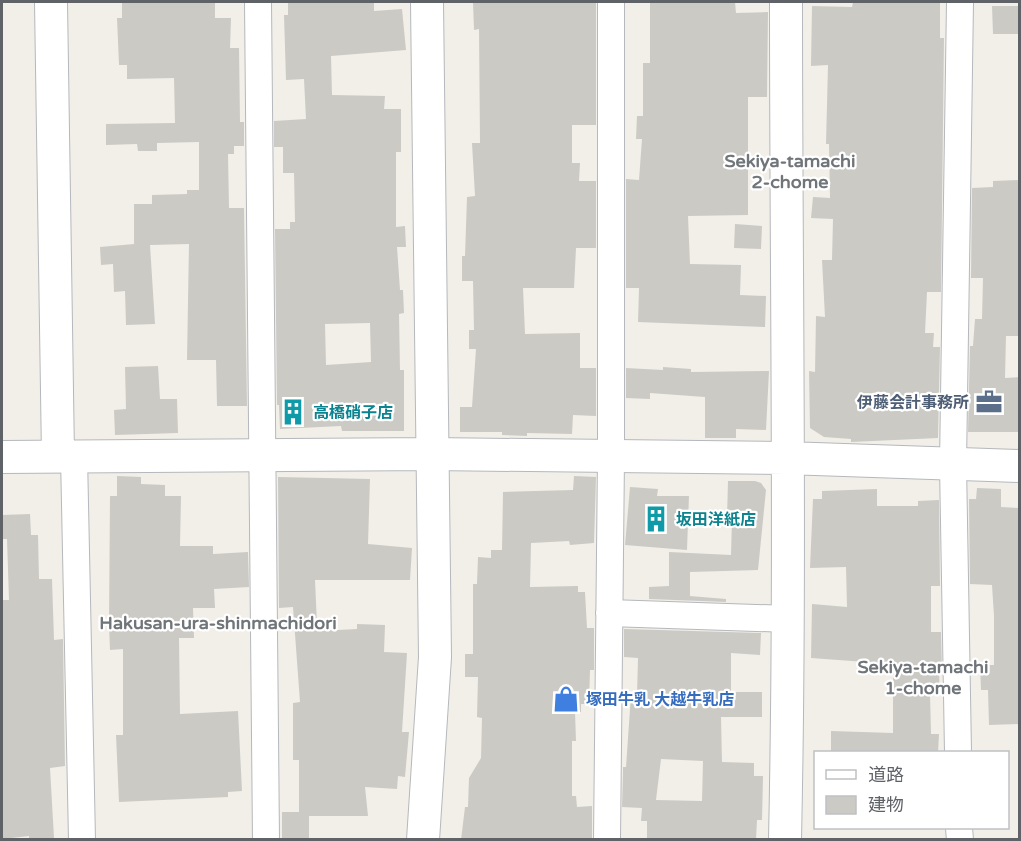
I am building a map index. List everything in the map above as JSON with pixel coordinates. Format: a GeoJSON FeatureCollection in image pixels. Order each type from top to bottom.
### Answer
{"type":"FeatureCollection","features":[{"type":"Feature","properties":{"kind":"street"},"geometry":{"type":"LineString","coordinates":[[51,2],[82,840]]}},
{"type":"Feature","properties":{"kind":"street"},"geometry":{"type":"LineString","coordinates":[[258,2],[266,840]]}},
{"type":"Feature","properties":{"kind":"street"},"geometry":{"type":"LineString","coordinates":[[423,840],[435,657],[427,2]]}},
{"type":"Feature","properties":{"kind":"street"},"geometry":{"type":"LineString","coordinates":[[607,840],[611,457],[611,2]]}},
{"type":"Feature","properties":{"kind":"street"},"geometry":{"type":"LineString","coordinates":[[785,840],[789,619],[786,458],[786,2]]}},
{"type":"Feature","properties":{"kind":"street"},"geometry":{"type":"LineString","coordinates":[[958,751],[953,464],[960,2]]}},
{"type":"Feature","properties":{"kind":"street"},"geometry":{"type":"LineString","coordinates":[[2,457],[432,454],[786,458],[1020,466]]}},
{"type":"Feature","properties":{"kind":"street"},"geometry":{"type":"LineString","coordinates":[[609,613],[789,619]]}},
{"type":"Feature","properties":{"kind":"building"},"geometry":{"type":"Polygon","coordinates":[[[122,2],[215,2],[215,18],[231,18],[230,48],[239,48],[240,122],[244,122],[244,146],[234,146],[234,154],[228,154],[229,208],[244,208],[247,406],[217,406],[216,360],[187,360],[189,244],[150,245],[155,324],[126,325],[125,291],[114,292],[113,264],[101,265],[100,247],[134,244],[134,204],[152,204],[152,195],[187,194],[187,190],[199,190],[199,142],[157,143],[157,151],[138,151],[137,144],[106,145],[106,124],[175,123],[174,78],[127,79],[127,65],[119,65],[117,18],[122,18],[122,2]]]}},
{"type":"Feature","properties":{"kind":"building"},"geometry":{"type":"Polygon","coordinates":[[[288,2],[374,2],[374,11],[402,9],[406,50],[331,56],[332,95],[385,96],[384,109],[401,109],[401,152],[396,152],[396,227],[405,226],[406,247],[397,247],[404,313],[399,314],[400,370],[404,370],[404,431],[342,431],[341,426],[280,429],[279,405],[277,405],[275,229],[290,229],[290,222],[295,222],[294,173],[283,173],[283,147],[274,147],[274,121],[306,119],[304,79],[286,80],[284,15],[288,15],[288,2]],[[370,323],[325,324],[326,365],[371,362],[370,323]]]}},
{"type":"Feature","properties":{"kind":"building"},"geometry":{"type":"Polygon","coordinates":[[[473,2],[596,2],[596,125],[572,125],[572,163],[580,163],[579,181],[596,181],[596,248],[576,248],[574,288],[523,288],[525,334],[580,333],[580,368],[596,368],[596,416],[573,415],[572,434],[527,433],[527,436],[502,435],[502,432],[460,432],[460,407],[472,407],[476,349],[469,349],[469,330],[474,330],[473,281],[462,281],[467,197],[475,196],[472,143],[480,143],[479,29],[474,30],[473,2]]]}},
{"type":"Feature","properties":{"kind":"building"},"geometry":{"type":"Polygon","coordinates":[[[650,2],[735,2],[736,13],[768,12],[767,97],[748,97],[748,215],[688,216],[690,264],[741,265],[740,295],[766,296],[765,327],[638,322],[639,288],[626,288],[626,179],[639,180],[642,139],[636,139],[637,116],[643,116],[643,63],[650,63],[650,2]]]}},
{"type":"Feature","properties":{"kind":"building"},"geometry":{"type":"Polygon","coordinates":[[[853,2],[940,2],[940,38],[944,38],[941,292],[927,292],[925,333],[934,333],[933,347],[940,347],[938,438],[851,442],[851,439],[824,437],[810,428],[809,371],[815,372],[816,316],[825,317],[822,260],[832,260],[833,219],[811,218],[813,197],[830,198],[829,144],[826,144],[828,65],[811,66],[812,6],[852,7],[853,2]]]}},
{"type":"Feature","properties":{"kind":"building"},"geometry":{"type":"Polygon","coordinates":[[[992,6],[1020,6],[1020,34],[993,34],[992,6]]]}},
{"type":"Feature","properties":{"kind":"building"},"geometry":{"type":"Polygon","coordinates":[[[1020,180],[1020,336],[1006,336],[1005,378],[1020,377],[1020,432],[968,432],[970,346],[973,346],[975,319],[982,319],[983,278],[971,278],[972,188],[993,187],[993,181],[1020,180]]]}},
{"type":"Feature","properties":{"kind":"building"},"geometry":{"type":"Polygon","coordinates":[[[735,224],[762,226],[761,249],[734,248],[735,224]]]}},
{"type":"Feature","properties":{"kind":"building"},"geometry":{"type":"Polygon","coordinates":[[[158,366],[160,399],[177,399],[178,433],[115,435],[114,410],[126,409],[125,367],[158,366]]]}},
{"type":"Feature","properties":{"kind":"building"},"geometry":{"type":"Polygon","coordinates":[[[663,367],[691,369],[691,372],[769,371],[766,430],[736,429],[736,438],[705,438],[705,397],[650,393],[650,399],[626,398],[626,368],[663,370],[663,367]]]}},
{"type":"Feature","properties":{"kind":"building"},"geometry":{"type":"Polygon","coordinates":[[[117,476],[141,477],[141,484],[165,485],[165,496],[181,496],[180,546],[213,546],[213,554],[248,552],[249,587],[214,589],[215,608],[193,608],[194,638],[179,638],[180,714],[238,711],[242,791],[228,792],[228,797],[119,802],[116,735],[123,735],[123,649],[110,650],[109,625],[110,496],[117,496],[117,476]]]}},
{"type":"Feature","properties":{"kind":"building"},"geometry":{"type":"Polygon","coordinates":[[[574,476],[596,477],[594,543],[570,545],[569,541],[531,543],[530,587],[578,586],[578,592],[585,592],[587,628],[594,628],[594,670],[590,670],[589,704],[581,704],[581,712],[575,712],[576,741],[572,741],[572,796],[576,796],[577,807],[592,806],[592,840],[461,840],[465,807],[468,807],[469,778],[481,758],[482,718],[477,717],[478,677],[465,677],[465,654],[473,654],[473,584],[477,584],[478,557],[491,558],[491,550],[502,550],[503,492],[573,490],[574,476]]]}},
{"type":"Feature","properties":{"kind":"building"},"geometry":{"type":"Polygon","coordinates":[[[278,477],[370,479],[368,544],[412,548],[410,580],[315,580],[319,631],[357,629],[357,624],[385,625],[384,652],[407,653],[402,732],[409,732],[405,777],[398,776],[397,789],[365,787],[368,816],[309,816],[309,839],[282,839],[282,812],[299,812],[299,760],[293,760],[293,703],[300,702],[293,607],[279,608],[278,477]]]}},
{"type":"Feature","properties":{"kind":"building"},"geometry":{"type":"Polygon","coordinates":[[[728,481],[755,481],[761,483],[766,490],[758,570],[690,572],[690,596],[726,599],[726,602],[649,599],[649,587],[669,586],[669,552],[731,555],[732,518],[727,518],[728,481]]]}},
{"type":"Feature","properties":{"kind":"building","name":"坂田洋紙店"},"geometry":{"type":"Polygon","coordinates":[[[630,487],[658,489],[657,496],[689,496],[687,550],[625,545],[630,487]]]}},
{"type":"Feature","properties":{"kind":"building"},"geometry":{"type":"Polygon","coordinates":[[[977,488],[1001,489],[1001,507],[1020,508],[1020,724],[989,725],[988,690],[981,690],[980,665],[994,665],[994,616],[992,585],[970,584],[969,499],[976,499],[977,488]]]}},
{"type":"Feature","properties":{"kind":"building"},"geometry":{"type":"Polygon","coordinates":[[[877,489],[877,506],[918,506],[918,501],[939,500],[940,586],[931,586],[931,632],[941,632],[942,673],[939,673],[940,693],[930,694],[931,734],[939,734],[938,751],[831,751],[831,731],[893,733],[893,664],[811,658],[812,604],[847,607],[846,567],[810,568],[813,499],[822,499],[822,491],[877,489]]]}},
{"type":"Feature","properties":{"kind":"building"},"geometry":{"type":"Polygon","coordinates":[[[30,514],[31,535],[38,535],[39,579],[52,579],[54,640],[63,639],[65,766],[50,768],[54,838],[29,839],[29,836],[2,839],[2,600],[9,600],[7,539],[2,539],[2,515],[30,514]]]}},
{"type":"Feature","properties":{"kind":"building"},"geometry":{"type":"Polygon","coordinates":[[[624,629],[761,633],[760,655],[731,653],[731,692],[762,692],[762,717],[721,717],[722,762],[754,763],[754,776],[763,776],[762,820],[757,820],[756,840],[647,840],[647,821],[641,821],[642,808],[622,807],[623,767],[626,767],[631,695],[637,695],[638,658],[624,657],[624,629]],[[661,759],[656,800],[702,801],[703,761],[661,759]]]}},
{"type":"Feature","properties":{"kind":"place","name":"伊藤会計事務所"},"geometry":{"type":"Point","coordinates":[989,402]}},
{"type":"Feature","properties":{"kind":"place","name":"高橋硝子店"},"geometry":{"type":"Point","coordinates":[293,412]}},
{"type":"Feature","properties":{"kind":"place","name":"坂田洋紙店"},"geometry":{"type":"Point","coordinates":[656,519]}},
{"type":"Feature","properties":{"kind":"place","name":"塚田牛乳 大越牛乳店"},"geometry":{"type":"Point","coordinates":[566,699]}},
{"type":"Feature","properties":{"kind":"district","name":"Sekiya-tamachi 2-chome"},"geometry":{"type":"Point","coordinates":[790,171]}},
{"type":"Feature","properties":{"kind":"district","name":"Hakusan-ura-shinmachidori"},"geometry":{"type":"Point","coordinates":[218,623]}},
{"type":"Feature","properties":{"kind":"district","name":"Sekiya-tamachi 1-chome"},"geometry":{"type":"Point","coordinates":[923,677]}}]}
